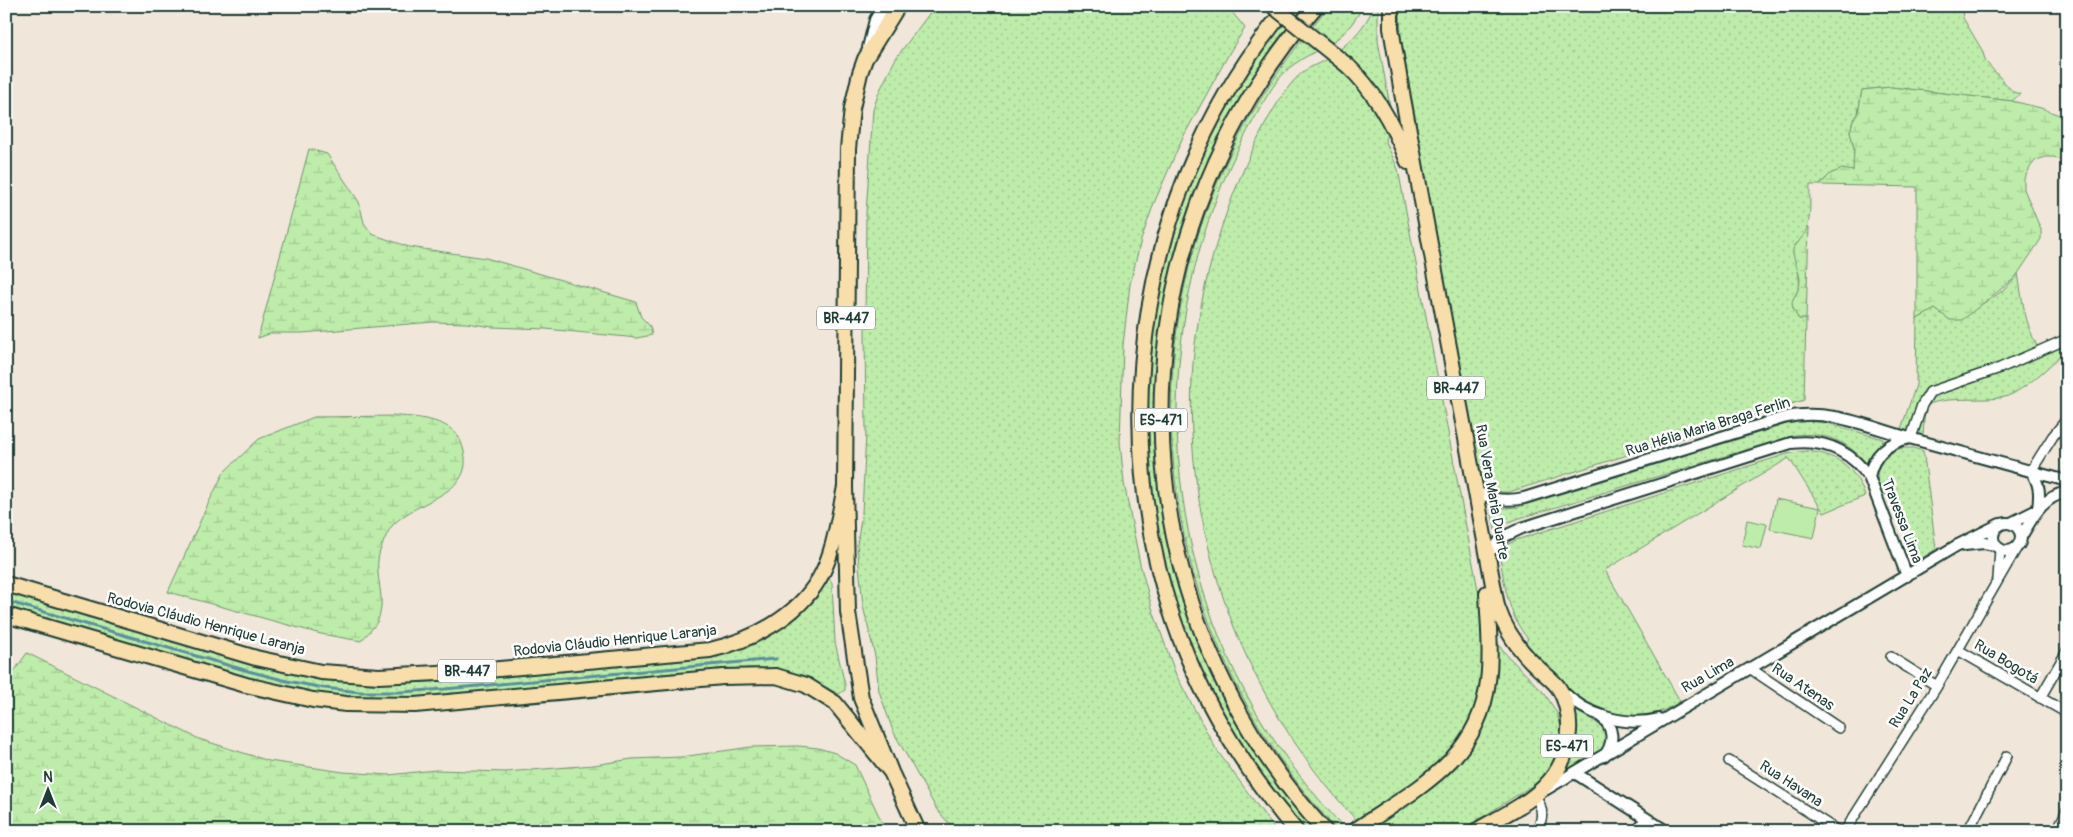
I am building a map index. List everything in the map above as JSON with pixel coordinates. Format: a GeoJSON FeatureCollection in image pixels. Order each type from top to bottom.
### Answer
{"type":"FeatureCollection","features":[{"type":"Feature","properties":{"kind":"main road"},"geometry":{"type":"LineString","coordinates":[[867,57],[876,20],[884,6]]}},
{"type":"Feature","properties":{"kind":"main road","name":"BR-447"},"geometry":{"type":"LineString","coordinates":[[898,6],[867,57],[856,91],[848,149],[845,486],[848,612],[861,698],[891,772],[918,831]]}},
{"type":"Feature","properties":{"kind":"main road","name":"BR-447"},"geometry":{"type":"LineString","coordinates":[[1273,6],[1348,66],[1369,88],[1392,125],[1411,168],[1426,222]]}},
{"type":"Feature","properties":{"kind":"main road","name":"ES-471"},"geometry":{"type":"LineString","coordinates":[[1288,6],[1256,47],[1224,97],[1180,190],[1164,238],[1148,312],[1142,363],[1140,414],[1142,465],[1148,515],[1164,590],[1180,638],[1201,685],[1229,738],[1256,781],[1296,831]]}},
{"type":"Feature","properties":{"kind":"main road","name":"ES-471"},"geometry":{"type":"LineString","coordinates":[[1316,6],[1284,46],[1243,108],[1220,152],[1201,197],[1179,268],[1169,316],[1163,365],[1161,414],[1163,463],[1169,512],[1185,584],[1201,631],[1220,676],[1256,741],[1284,782],[1325,831]]}},
{"type":"Feature","properties":{"kind":"main road"},"geometry":{"type":"LineString","coordinates":[[1391,6],[1391,28],[1426,222]]}},
{"type":"Feature","properties":{"kind":"main road","name":"Rua Vera Maria Duarte"},"geometry":{"type":"LineString","coordinates":[[1426,222],[1496,606],[1507,631],[1518,646],[1558,687],[1568,716],[1567,747],[1556,774],[1535,796]]}},
{"type":"Feature","properties":{"kind":"main road","name":"Rodovia Cláudio Henrique Laranja"},"geometry":{"type":"LineString","coordinates":[[6,584],[256,658],[287,666],[352,675],[409,676],[710,650],[756,636],[793,610],[807,595],[820,578],[827,561],[845,486]]}},
{"type":"Feature","properties":{"kind":"main road","name":"BR-447"},"geometry":{"type":"LineString","coordinates":[[1354,831],[1442,770],[1462,750],[1476,726],[1485,703],[1489,665],[1486,554]]}},
{"type":"Feature","properties":{"kind":"main road","name":"BR-447"},"geometry":{"type":"LineString","coordinates":[[6,615],[246,685],[313,700],[346,704],[415,705],[723,677],[776,676],[806,685],[834,703],[891,772]]}},
{"type":"Feature","properties":{"kind":"main road","name":"Rua Lima"},"geometry":{"type":"LineString","coordinates":[[1476,831],[1535,796]]}},
{"type":"Feature","properties":{"kind":"street"},"geometry":{"type":"LineString","coordinates":[[1869,477],[1873,464],[1886,448],[1897,441],[1911,438],[1922,404],[1930,392],[2000,368],[2067,339]]}},
{"type":"Feature","properties":{"kind":"street","name":"Rua Hélia Maria Braga Ferlin"},"geometry":{"type":"LineString","coordinates":[[1475,490],[1497,500],[1506,501],[1524,498],[1783,418],[1804,414],[1834,416],[2067,481]]}},
{"type":"Feature","properties":{"kind":"street"},"geometry":{"type":"LineString","coordinates":[[2038,510],[2039,487],[2037,480],[2031,472],[2053,436],[2067,419]]}},
{"type":"Feature","properties":{"kind":"street"},"geometry":{"type":"LineString","coordinates":[[1486,554],[1505,536],[1522,528],[1791,443],[1812,442],[1832,446],[1857,462],[1869,477]]}},
{"type":"Feature","properties":{"kind":"street","name":"Travessa Lima"},"geometry":{"type":"LineString","coordinates":[[1869,477],[1907,576]]}},
{"type":"Feature","properties":{"kind":"street","name":"Rua La Paz"},"geometry":{"type":"LineString","coordinates":[[1845,831],[1937,686],[2038,510],[2052,497],[2067,492]]}},
{"type":"Feature","properties":{"kind":"street","name":"Rua La Paz"},"geometry":{"type":"LineString","coordinates":[[2011,523],[2038,510]]}},
{"type":"Feature","properties":{"kind":"street"},"geometry":{"type":"LineString","coordinates":[[2011,523],[2020,531],[2020,539],[2011,550],[1997,547],[1993,534],[2000,524],[2011,523]]}},
{"type":"Feature","properties":{"kind":"street","name":"Rua Lima"},"geometry":{"type":"LineString","coordinates":[[1535,796],[1956,546],[2000,524]]}},
{"type":"Feature","properties":{"kind":"street","name":"Rua Lima"},"geometry":{"type":"LineString","coordinates":[[1956,546],[1984,543],[1997,547]]}},
{"type":"Feature","properties":{"kind":"street","name":"Rua La Paz"},"geometry":{"type":"LineString","coordinates":[[1997,547],[1998,579]]}},
{"type":"Feature","properties":{"kind":"street","name":"Rua Bogotá"},"geometry":{"type":"LineString","coordinates":[[1958,650],[2067,713]]}},
{"type":"Feature","properties":{"kind":"street"},"geometry":{"type":"LineString","coordinates":[[2040,698],[2067,651]]}},
{"type":"Feature","properties":{"kind":"street"},"geometry":{"type":"LineString","coordinates":[[1891,656],[1937,686]]}},
{"type":"Feature","properties":{"kind":"street","name":"Rua Atenas"},"geometry":{"type":"LineString","coordinates":[[1751,669],[1839,728]]}},
{"type":"Feature","properties":{"kind":"street","name":"Rua Vera Maria Duarte"},"geometry":{"type":"LineString","coordinates":[[1558,687],[1577,703],[1599,715],[1632,722],[1664,718]]}},
{"type":"Feature","properties":{"kind":"street"},"geometry":{"type":"LineString","coordinates":[[1599,715],[1607,723],[1612,734],[1610,746],[1604,756]]}},
{"type":"Feature","properties":{"kind":"street"},"geometry":{"type":"LineString","coordinates":[[1968,831],[2007,756]]}},
{"type":"Feature","properties":{"kind":"street","name":"Rua Havana"},"geometry":{"type":"LineString","coordinates":[[1729,761],[1838,831]]}},
{"type":"Feature","properties":{"kind":"street"},"geometry":{"type":"LineString","coordinates":[[1575,773],[1666,831]]}},
{"type":"Feature","properties":{"kind":"street"},"geometry":{"type":"LineString","coordinates":[[1535,796],[1542,810],[1541,822],[1536,831]]}},
{"type":"Feature","properties":{"kind":"street"},"geometry":{"type":"LineString","coordinates":[[2057,831],[2067,810]]}},
{"type":"Feature","properties":{"kind":"street"},"geometry":{"type":"LineString","coordinates":[[1638,831],[1646,818]]}},
{"type":"Feature","properties":{"kind":"green space"},"geometry":{"type":"Polygon","coordinates":[[[935,6],[1227,6],[1245,28],[1182,139],[1154,203],[1141,240],[1130,284],[1123,345],[1120,442],[1124,483],[1140,564],[1152,608],[1176,675],[1216,749],[1276,831],[956,831],[937,810],[893,731],[879,691],[875,656],[863,606],[857,545],[862,513],[866,433],[866,213],[873,110],[879,92],[896,58],[935,6]]]}},
{"type":"Feature","properties":{"kind":"green space"},"geometry":{"type":"Polygon","coordinates":[[[1296,6],[1308,6],[1255,77],[1213,153],[1182,234],[1163,318],[1155,403],[1159,489],[1176,575],[1205,658],[1239,726],[1263,765],[1301,814],[1311,831],[1306,831],[1271,790],[1214,698],[1175,600],[1153,498],[1147,394],[1159,291],[1188,190],[1234,94],[1296,6]]]}},
{"type":"Feature","properties":{"kind":"green space"},"geometry":{"type":"Polygon","coordinates":[[[1329,6],[1363,6],[1353,23],[1340,37],[1293,65],[1277,81],[1260,108],[1223,181],[1199,253],[1183,326],[1177,401],[1180,476],[1192,551],[1214,623],[1245,692],[1267,729],[1318,799],[1347,831],[1338,831],[1278,756],[1231,675],[1198,588],[1177,497],[1171,405],[1180,313],[1203,221],[1250,116],[1282,67],[1329,6]]]}},
{"type":"Feature","properties":{"kind":"green space"},"geometry":{"type":"Polygon","coordinates":[[[1374,6],[1378,6],[1378,41],[1392,117],[1385,140],[1398,169],[1479,595],[1486,622],[1502,650],[1545,694],[1557,713],[1562,730],[1561,750],[1552,768],[1538,782],[1460,831],[1367,831],[1325,784],[1289,734],[1258,679],[1232,623],[1213,563],[1199,502],[1192,441],[1192,378],[1200,311],[1216,244],[1239,180],[1268,119],[1288,87],[1304,71],[1325,60],[1347,43],[1360,30],[1374,6]]]}},
{"type":"Feature","properties":{"kind":"green space"},"geometry":{"type":"Polygon","coordinates":[[[1400,6],[1961,6],[1963,18],[1982,50],[1986,62],[2013,92],[2020,94],[2012,101],[1891,87],[1862,90],[1858,114],[1853,121],[1850,131],[1854,148],[1854,171],[1826,178],[1820,185],[1810,185],[1808,226],[1805,234],[1794,246],[1799,285],[1793,305],[1799,319],[1806,319],[1804,400],[1509,492],[1499,491],[1490,488],[1484,482],[1479,472],[1401,39],[1400,6]]]}},
{"type":"Feature","properties":{"kind":"green space"},"geometry":{"type":"Polygon","coordinates":[[[1891,87],[2012,101],[2041,108],[2067,118],[2067,156],[2060,160],[2054,157],[2046,157],[2036,160],[2024,179],[2024,189],[2041,230],[2041,239],[2015,278],[1962,320],[1950,320],[1935,309],[1917,319],[1917,187],[1820,185],[1830,174],[1842,169],[1853,171],[1854,148],[1850,131],[1853,121],[1858,114],[1862,90],[1891,87]]]}},
{"type":"Feature","properties":{"kind":"green space"},"geometry":{"type":"Polygon","coordinates":[[[309,149],[327,154],[359,202],[364,223],[372,234],[409,247],[486,258],[636,302],[641,317],[650,326],[652,335],[637,338],[546,329],[433,322],[302,333],[272,333],[258,338],[309,149]]]}},
{"type":"Feature","properties":{"kind":"green space"},"geometry":{"type":"Polygon","coordinates":[[[1809,227],[1806,319],[1799,319],[1792,306],[1800,279],[1793,249],[1809,227]]]}},
{"type":"Feature","properties":{"kind":"green space"},"geometry":{"type":"Polygon","coordinates":[[[2018,273],[2027,320],[2037,346],[2065,349],[2038,376],[2012,394],[1996,398],[1931,403],[1925,407],[1923,435],[1901,429],[1916,385],[1917,319],[1935,309],[1950,320],[1978,306],[2006,288],[2018,273]]]}},
{"type":"Feature","properties":{"kind":"green space"},"geometry":{"type":"Polygon","coordinates":[[[398,416],[434,421],[451,429],[461,442],[465,460],[463,473],[455,484],[444,493],[403,516],[389,530],[379,555],[378,565],[381,611],[377,623],[361,641],[321,634],[168,592],[224,472],[259,439],[314,417],[398,416]]]}},
{"type":"Feature","properties":{"kind":"green space"},"geometry":{"type":"Polygon","coordinates":[[[1806,421],[1827,423],[1883,439],[1883,441],[1866,463],[1851,449],[1835,440],[1816,435],[1795,435],[1520,518],[1506,523],[1495,530],[1490,505],[1504,508],[1518,507],[1787,424],[1806,421]]]}},
{"type":"Feature","properties":{"kind":"green space"},"geometry":{"type":"Polygon","coordinates":[[[1902,448],[1913,448],[1923,451],[1924,456],[1936,549],[1919,560],[1890,493],[1882,496],[1877,480],[1877,473],[1883,461],[1894,451],[1902,448]]]}},
{"type":"Feature","properties":{"kind":"green space"},"geometry":{"type":"Polygon","coordinates":[[[1805,451],[1816,452],[1835,458],[1850,469],[1865,496],[1824,513],[1789,458],[1605,570],[1680,701],[1669,708],[1646,715],[1633,717],[1608,714],[1582,701],[1522,646],[1528,639],[1511,609],[1499,553],[1506,545],[1516,540],[1787,454],[1805,451]]]}},
{"type":"Feature","properties":{"kind":"green space"},"geometry":{"type":"Polygon","coordinates":[[[1776,499],[1820,508],[1814,538],[1770,529],[1776,499]]]}},
{"type":"Feature","properties":{"kind":"green space"},"geometry":{"type":"Polygon","coordinates":[[[1747,520],[1767,524],[1761,549],[1742,545],[1747,520]]]}},
{"type":"Feature","properties":{"kind":"green space"},"geometry":{"type":"Polygon","coordinates":[[[825,578],[830,579],[832,583],[835,642],[845,685],[845,690],[839,694],[788,671],[751,668],[428,698],[399,700],[349,699],[278,687],[6,609],[6,592],[255,664],[304,676],[373,684],[428,682],[706,656],[728,652],[825,578]]]}},
{"type":"Feature","properties":{"kind":"green space"},"geometry":{"type":"Polygon","coordinates":[[[27,653],[199,739],[269,761],[343,772],[389,775],[435,770],[506,772],[594,765],[632,759],[681,757],[751,747],[798,746],[818,748],[835,753],[855,765],[886,831],[6,831],[6,683],[27,653]]]}},
{"type":"Feature","properties":{"kind":"green space"},"geometry":{"type":"Polygon","coordinates":[[[1573,709],[1599,724],[1607,735],[1608,741],[1597,754],[1571,769],[1566,769],[1573,709]]]}},
{"type":"Feature","properties":{"kind":"waterway"},"geometry":{"type":"LineString","coordinates":[[6,601],[248,671],[324,688],[360,692],[445,689],[776,659]]}}]}
